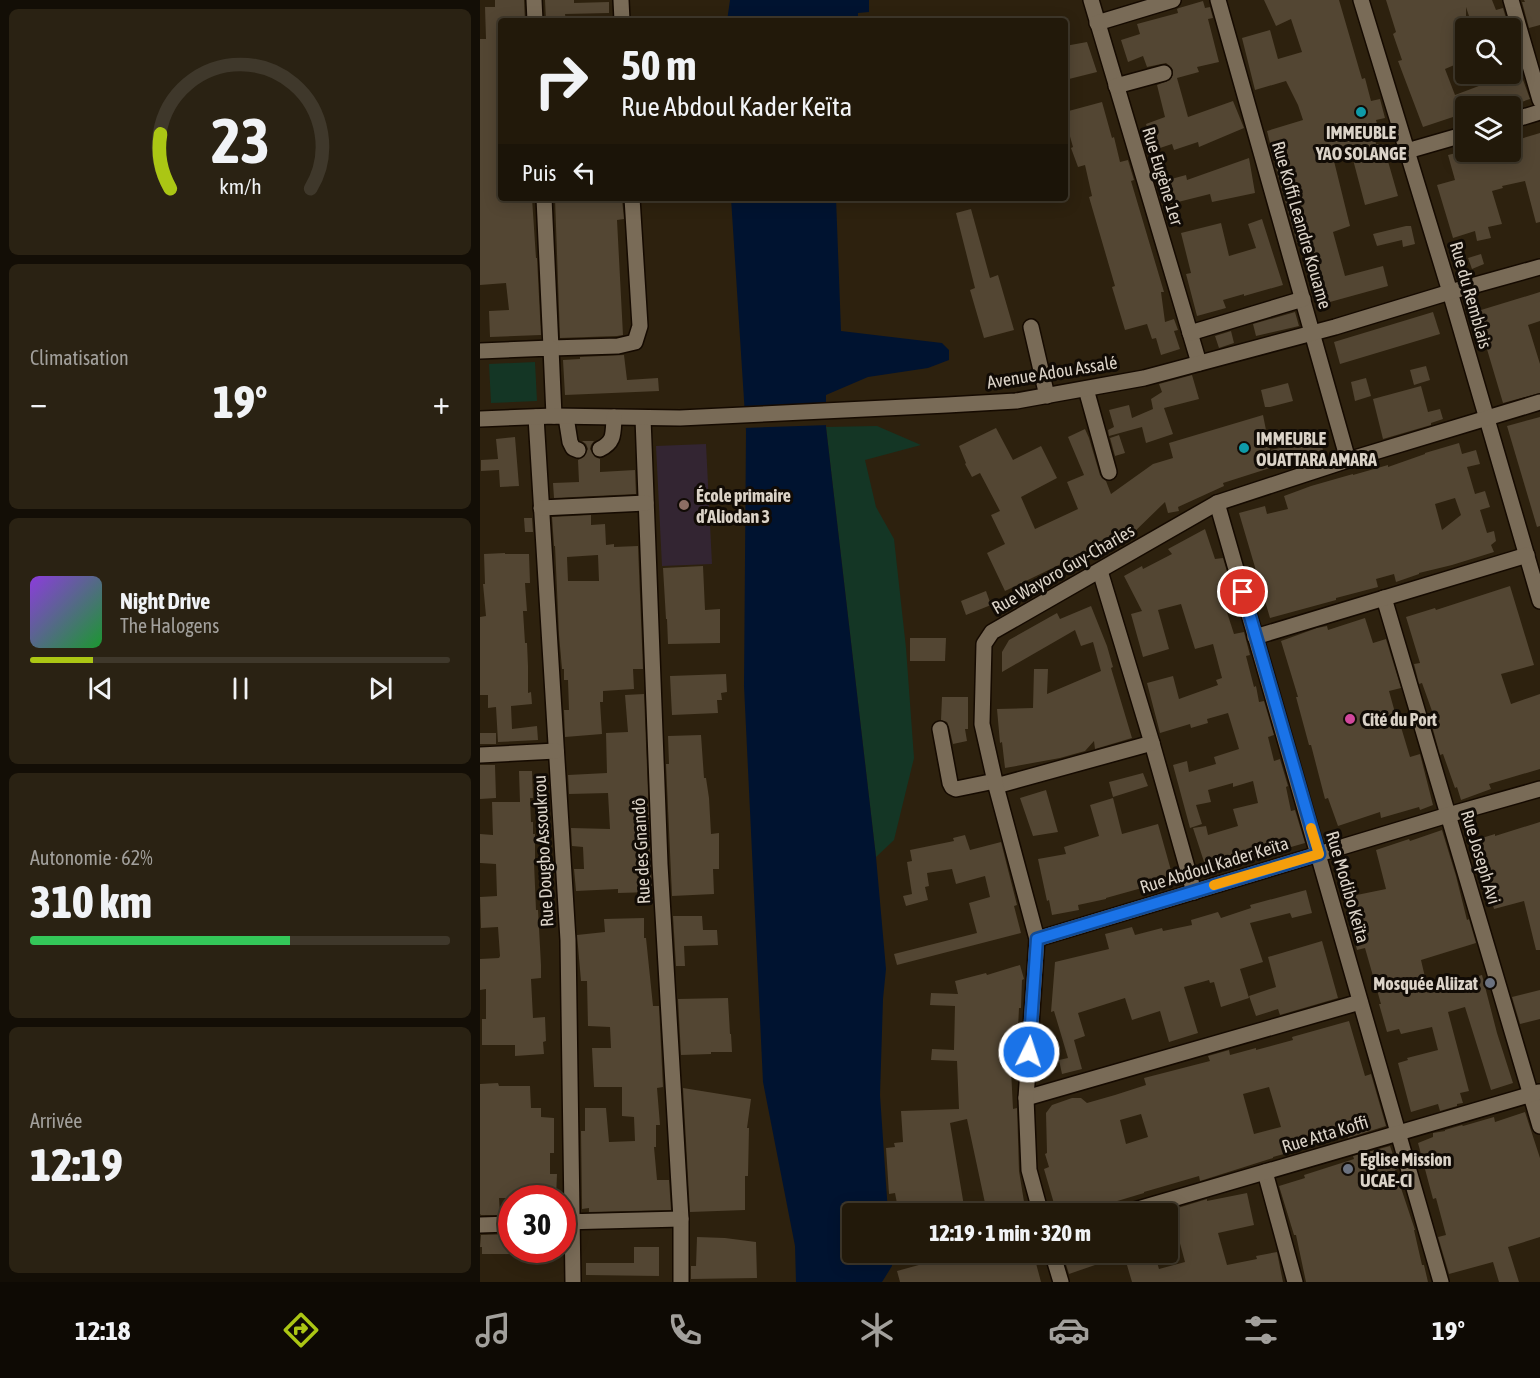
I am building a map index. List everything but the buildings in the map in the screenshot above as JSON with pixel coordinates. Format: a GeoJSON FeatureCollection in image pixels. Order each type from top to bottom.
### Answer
{"type":"FeatureCollection","features":[{"type":"Feature","properties":{"kind":"street"},"geometry":{"type":"LineString","coordinates":[[534,0],[536,18]]}},
{"type":"Feature","properties":{"kind":"street"},"geometry":{"type":"LineString","coordinates":[[621,0],[622,18]]}},
{"type":"Feature","properties":{"kind":"street","name":"Rue Eugène 1er"},"geometry":{"type":"LineString","coordinates":[[1091,0],[1199,363]]}},
{"type":"Feature","properties":{"kind":"street"},"geometry":{"type":"LineString","coordinates":[[1097,23],[1173,0]]}},
{"type":"Feature","properties":{"kind":"street","name":"Rue Koffi Leandre Kouame"},"geometry":{"type":"LineString","coordinates":[[1218,0],[1348,460]]}},
{"type":"Feature","properties":{"kind":"street","name":"Rue du Remblais"},"geometry":{"type":"LineString","coordinates":[[1362,0],[1540,601]]}},
{"type":"Feature","properties":{"kind":"street"},"geometry":{"type":"LineString","coordinates":[[1511,0],[1540,100]]}},
{"type":"Feature","properties":{"kind":"street"},"geometry":{"type":"LineString","coordinates":[[1116,86],[1164,74]]}},
{"type":"Feature","properties":{"kind":"street"},"geometry":{"type":"LineString","coordinates":[[1521,118],[1540,112]]}},
{"type":"Feature","properties":{"kind":"street"},"geometry":{"type":"LineString","coordinates":[[1407,151],[1455,137]]}},
{"type":"Feature","properties":{"kind":"street"},"geometry":{"type":"LineString","coordinates":[[544,201],[551,348],[560,416],[573,448],[578,450]]}},
{"type":"Feature","properties":{"kind":"street"},"geometry":{"type":"LineString","coordinates":[[480,351],[618,346],[635,342],[640,326],[632,201]]}},
{"type":"Feature","properties":{"kind":"street","name":"Avenue Adou Assalé"},"geometry":{"type":"LineString","coordinates":[[480,419],[560,416],[680,418],[1016,401],[1144,378],[1312,333],[1540,267]]}},
{"type":"Feature","properties":{"kind":"street"},"geometry":{"type":"LineString","coordinates":[[1190,333],[1303,300]]}},
{"type":"Feature","properties":{"kind":"street"},"geometry":{"type":"LineString","coordinates":[[1031,327],[1047,396]]}},
{"type":"Feature","properties":{"kind":"street"},"geometry":{"type":"LineString","coordinates":[[1086,389],[1109,472]]}},
{"type":"Feature","properties":{"kind":"street","name":"Rue Wayoro Guy-Charles"},"geometry":{"type":"LineString","coordinates":[[1038,1203],[1029,1170],[1026,1098],[1037,939],[982,724],[984,644],[992,632],[1217,503],[1348,460],[1540,402]]}},
{"type":"Feature","properties":{"kind":"street","name":"Rue Dougbo Assoukrou"},"geometry":{"type":"LineString","coordinates":[[536,417],[567,940],[567,1185]]}},
{"type":"Feature","properties":{"kind":"street"},"geometry":{"type":"LineString","coordinates":[[600,449],[608,446],[612,439],[614,417]]}},
{"type":"Feature","properties":{"kind":"street","name":"Rue des Gnandô"},"geometry":{"type":"LineString","coordinates":[[643,418],[660,864],[681,1219],[681,1282]]}},
{"type":"Feature","properties":{"kind":"street"},"geometry":{"type":"LineString","coordinates":[[541,508],[646,503]]}},
{"type":"Feature","properties":{"kind":"street","name":"Rue Modibo Keïta"},"geometry":{"type":"LineString","coordinates":[[1217,503],[1441,1282]]}},
{"type":"Feature","properties":{"kind":"street"},"geometry":{"type":"LineString","coordinates":[[1256,637],[1527,555]]}},
{"type":"Feature","properties":{"kind":"street"},"geometry":{"type":"LineString","coordinates":[[1100,571],[1194,892]]}},
{"type":"Feature","properties":{"kind":"street","name":"Rue Joseph Avi"},"geometry":{"type":"LineString","coordinates":[[1384,598],[1448,815],[1535,1093],[1540,1126]]}},
{"type":"Feature","properties":{"kind":"street"},"geometry":{"type":"LineString","coordinates":[[940,729],[950,783],[956,789],[996,784],[1152,743]]}},
{"type":"Feature","properties":{"kind":"street"},"geometry":{"type":"LineString","coordinates":[[480,755],[556,751]]}},
{"type":"Feature","properties":{"kind":"street","name":"Rue Abdoul Kader Keïta"},"geometry":{"type":"LineString","coordinates":[[1037,939],[1540,789]]}},
{"type":"Feature","properties":{"kind":"street"},"geometry":{"type":"LineString","coordinates":[[1026,1098],[1360,1002]]}},
{"type":"Feature","properties":{"kind":"street","name":"Rue Atta Koffi"},"geometry":{"type":"LineString","coordinates":[[1159,1203],[1535,1093]]}},
{"type":"Feature","properties":{"kind":"street"},"geometry":{"type":"LineString","coordinates":[[1265,1172],[1295,1282]]}},
{"type":"Feature","properties":{"kind":"street"},"geometry":{"type":"LineString","coordinates":[[576,1222],[681,1219]]}},
{"type":"Feature","properties":{"kind":"street"},"geometry":{"type":"LineString","coordinates":[[480,1225],[498,1224]]}},
{"type":"Feature","properties":{"kind":"street","name":"Rue Dougbo Assoukrou"},"geometry":{"type":"LineString","coordinates":[[571,1263],[573,1282]]}},
{"type":"Feature","properties":{"kind":"street"},"geometry":{"type":"LineString","coordinates":[[1055,1263],[1061,1282]]}},
{"type":"Feature","properties":{"kind":"shaded area","name":"École primaire d’Aliodan 3"},"geometry":{"type":"Polygon","coordinates":[[[706,444],[712,564],[662,566],[656,446],[706,444]]]}},
{"type":"Feature","properties":{"kind":"green space"},"geometry":{"type":"Polygon","coordinates":[[[535,362],[537,401],[491,403],[489,364],[535,362]]]}},
{"type":"Feature","properties":{"kind":"green space"},"geometry":{"type":"Polygon","coordinates":[[[877,426],[921,445],[865,460],[876,507],[894,539],[906,648],[914,758],[894,840],[876,857],[826,427],[877,426]]]}},
{"type":"Feature","properties":{"kind":"water"},"geometry":{"type":"Polygon","coordinates":[[[730,0],[869,0],[869,12],[858,13],[858,18],[727,18],[730,0]]]}},
{"type":"Feature","properties":{"kind":"water"},"geometry":{"type":"Polygon","coordinates":[[[731,201],[836,201],[841,331],[942,343],[949,350],[949,360],[928,368],[868,377],[826,395],[826,427],[876,857],[886,969],[880,1095],[887,1203],[842,1203],[842,1263],[892,1263],[882,1282],[796,1282],[795,1246],[763,1082],[744,686],[746,431],[731,201]]]}},
{"type":"Feature","properties":{"kind":"pier"},"geometry":{"type":"Polygon","coordinates":[[[829,404],[829,425],[743,428],[743,406],[829,404]]]}},
{"type":"Feature","properties":{"kind":"slow traffic"},"geometry":{"type":"LineString","coordinates":[[1214,885],[1319,854],[1311,828]]}},
{"type":"Feature","properties":{"kind":"place","name":"IMMEUBLE YAO SOLANGE"},"geometry":{"type":"Point","coordinates":[1361,112]}},
{"type":"Feature","properties":{"kind":"place","name":"IMMEUBLE OUATTARA AMARA"},"geometry":{"type":"Point","coordinates":[1244,448]}},
{"type":"Feature","properties":{"kind":"place","name":"École primaire d’Aliodan 3"},"geometry":{"type":"Point","coordinates":[684,505]}},
{"type":"Feature","properties":{"kind":"place","name":"Cité du Port"},"geometry":{"type":"Point","coordinates":[1350,719]}},
{"type":"Feature","properties":{"kind":"place","name":"Mosquée Aliizat"},"geometry":{"type":"Point","coordinates":[1490,983]}},
{"type":"Feature","properties":{"kind":"place","name":"Eglise Mission UCAE-CI"},"geometry":{"type":"Point","coordinates":[1348,1169]}},
{"type":"Feature","properties":{"kind":"route"},"geometry":{"type":"LineString","coordinates":[[1029,1052],[1037,939],[1319,854],[1243,592]]}}]}
